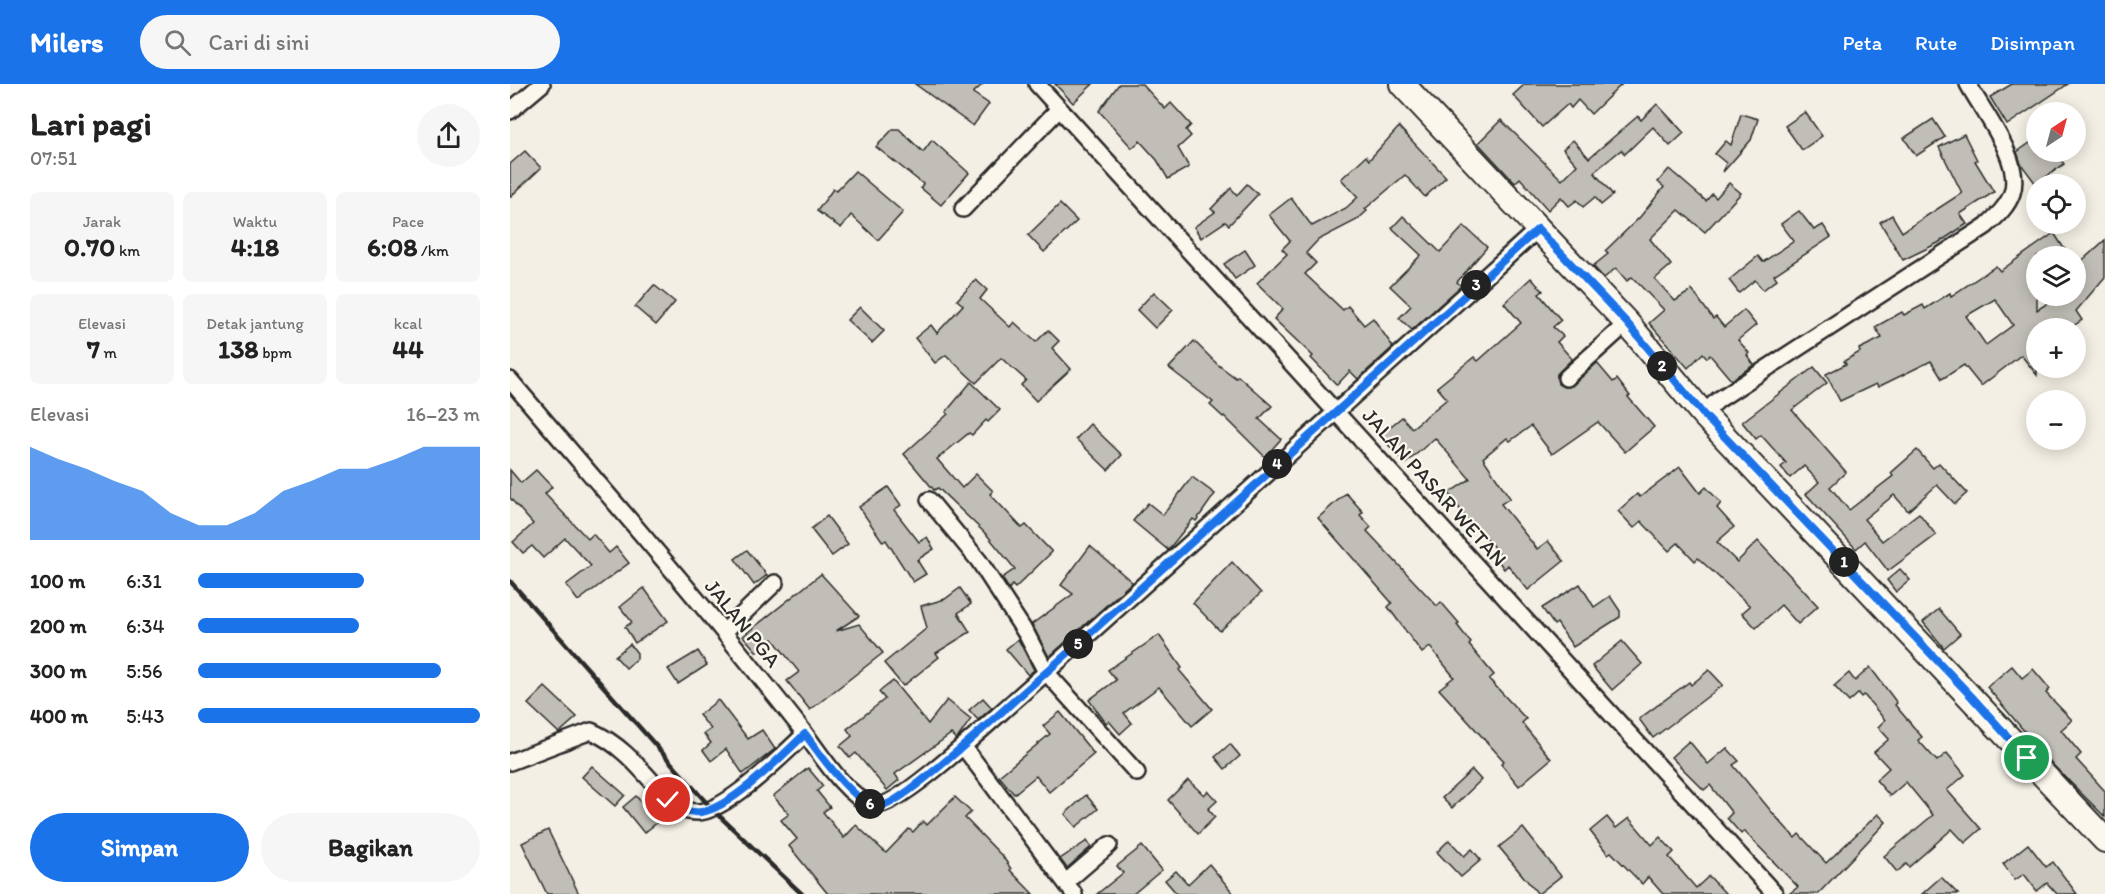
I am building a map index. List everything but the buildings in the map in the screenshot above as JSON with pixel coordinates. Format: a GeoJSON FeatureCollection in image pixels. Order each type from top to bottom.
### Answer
{"type":"FeatureCollection","features":[{"type":"Feature","properties":{"kind":"main road"},"geometry":{"type":"LineString","coordinates":[[1402,84],[1627,323],[1703,414],[2105,840]]}},
{"type":"Feature","properties":{"kind":"street"},"geometry":{"type":"LineString","coordinates":[[510,111],[542,84]]}},
{"type":"Feature","properties":{"kind":"street","name":"JALAN PASAR WETAN"},"geometry":{"type":"LineString","coordinates":[[1037,84],[1058,110],[1336,410],[1776,894]]}},
{"type":"Feature","properties":{"kind":"street"},"geometry":{"type":"LineString","coordinates":[[1703,414],[1718,400],[1986,226],[2000,212],[2012,193],[2014,170],[2004,146],[1968,84]]}},
{"type":"Feature","properties":{"kind":"street"},"geometry":{"type":"LineString","coordinates":[[963,209],[1058,110]]}},
{"type":"Feature","properties":{"kind":"street"},"geometry":{"type":"LineString","coordinates":[[1110,845],[1070,888],[963,746],[1149,583],[1336,410],[1538,229]]}},
{"type":"Feature","properties":{"kind":"street"},"geometry":{"type":"LineString","coordinates":[[1566,378],[1627,323]]}},
{"type":"Feature","properties":{"kind":"street","name":"JALAN PGA"},"geometry":{"type":"LineString","coordinates":[[510,380],[724,632],[831,770],[860,798],[872,805],[882,806],[901,796],[963,746]]}},
{"type":"Feature","properties":{"kind":"street"},"geometry":{"type":"LineString","coordinates":[[929,500],[979,561],[1027,635],[1046,672],[1137,773]]}},
{"type":"Feature","properties":{"kind":"street"},"geometry":{"type":"LineString","coordinates":[[724,632],[775,582]]}},
{"type":"Feature","properties":{"kind":"street"},"geometry":{"type":"LineString","coordinates":[[510,762],[591,731],[611,739],[621,751],[633,759],[668,800],[682,810],[700,813],[712,809],[762,774],[805,734]]}},
{"type":"Feature","properties":{"kind":"railway"},"geometry":{"type":"LineString","coordinates":[[510,581],[712,809],[802,894]]}},
{"type":"Feature","properties":{"kind":"route"},"geometry":{"type":"LineString","coordinates":[[668,800],[682,810],[700,813],[712,809],[762,774],[805,734],[831,770],[860,798],[872,805],[882,806],[901,796],[963,746],[1149,583],[1336,410],[1399,356],[1538,229],[1627,323],[1703,414],[2027,758]]}}]}
